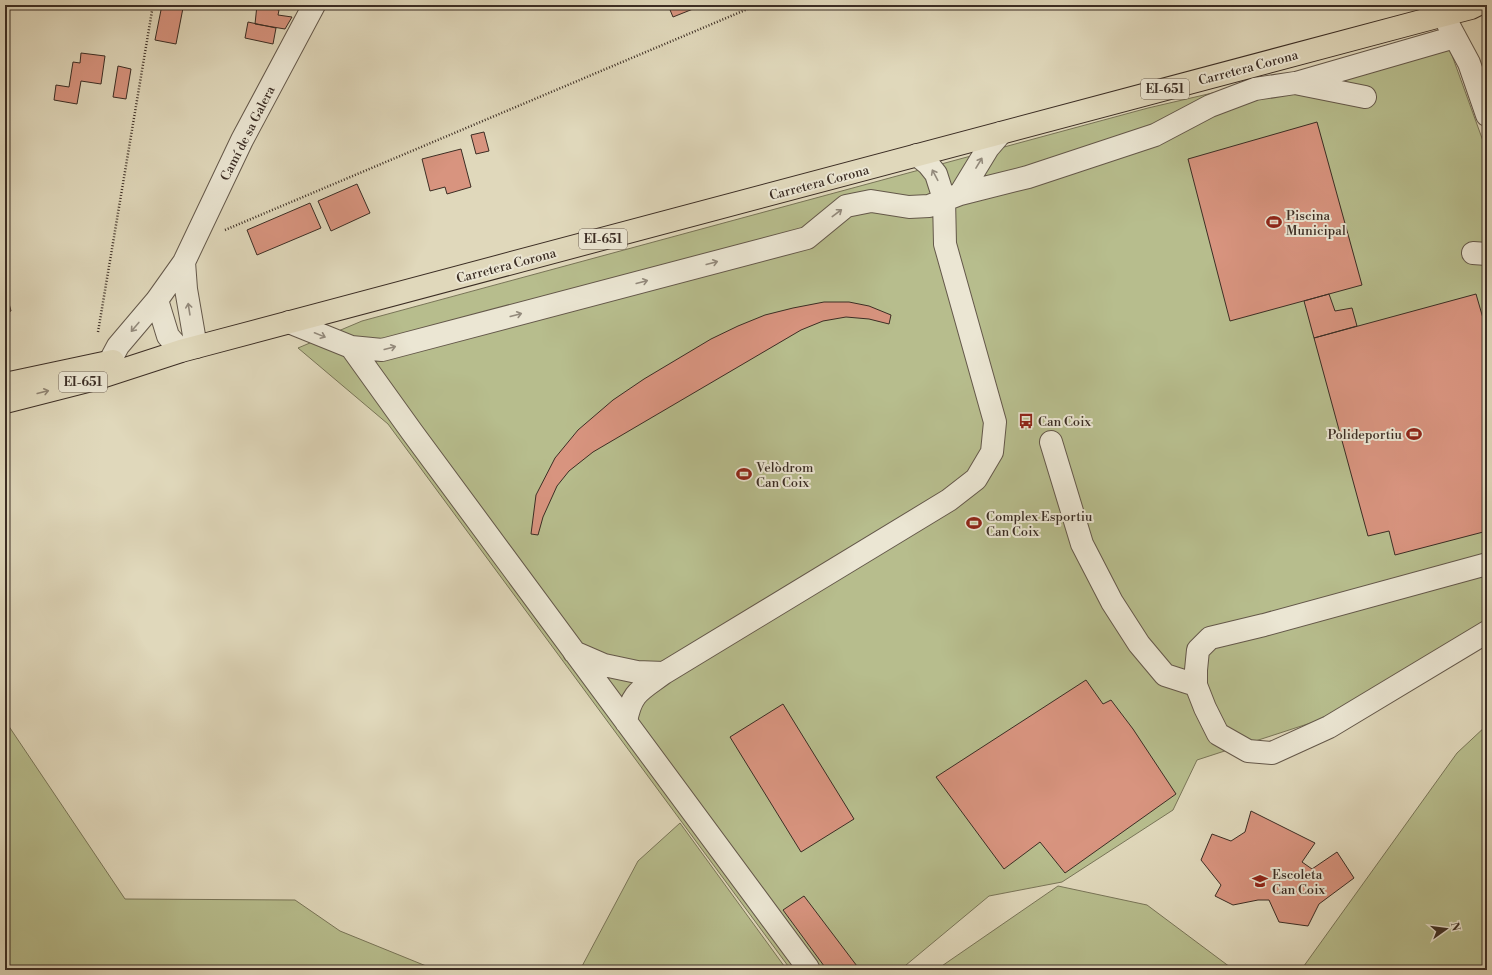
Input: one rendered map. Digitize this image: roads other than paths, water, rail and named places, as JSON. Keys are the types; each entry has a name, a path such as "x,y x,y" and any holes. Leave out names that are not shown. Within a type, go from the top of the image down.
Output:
{"main road":[{"name":"Carretera Corona","path":"5,402 101,378 160,357 188,349 1444,15 1472,6"},
{"name":"Carretera Corona","path":"5,384 101,363 160,357"}],"street":[{"name":"Camí de sa Galera","path":"101,363 118,346 156,300 184,262 242,140 314,5"},
{"path":"1444,15 1469,63 1487,115"},
{"path":"289,322 351,347 382,350 806,238 846,206 871,202 908,207 929,206 952,197 1028,177 1155,134 1210,106 1255,90 1295,83 1455,37"},
{"path":"1295,83 1365,97"},
{"path":"626,722 629,707 633,699 639,692 664,673 949,500 976,479 992,452 995,422 945,244 952,197 988,148 1001,133"},
{"path":"917,155 928,164 952,197"},
{"path":"184,262 188,349"},
{"path":"156,300 168,336 188,349"},
{"path":"351,347 412,432 808,968"},
{"path":"1051,442 1082,544 1112,602 1140,644 1165,675 1196,684"},
{"path":"1487,564 1264,625 1210,638 1198,650 1196,684 1205,708 1218,734 1248,751 1272,753 1329,727 1487,632"},
{"path":"574,652 604,665 637,672 664,673"}],"place":[{"name":"Piscina Municipal","path":"1274,222"},
{"name":"Can Coix","path":"1026,421"},
{"name":"Polideportiu","path":"1414,434"},
{"name":"Velòdrom Can Coix","path":"744,474"},
{"name":"Complex Esportiu Can Coix","path":"974,523"},
{"name":"Escoleta Can Coix","path":"1260,881"}]}
